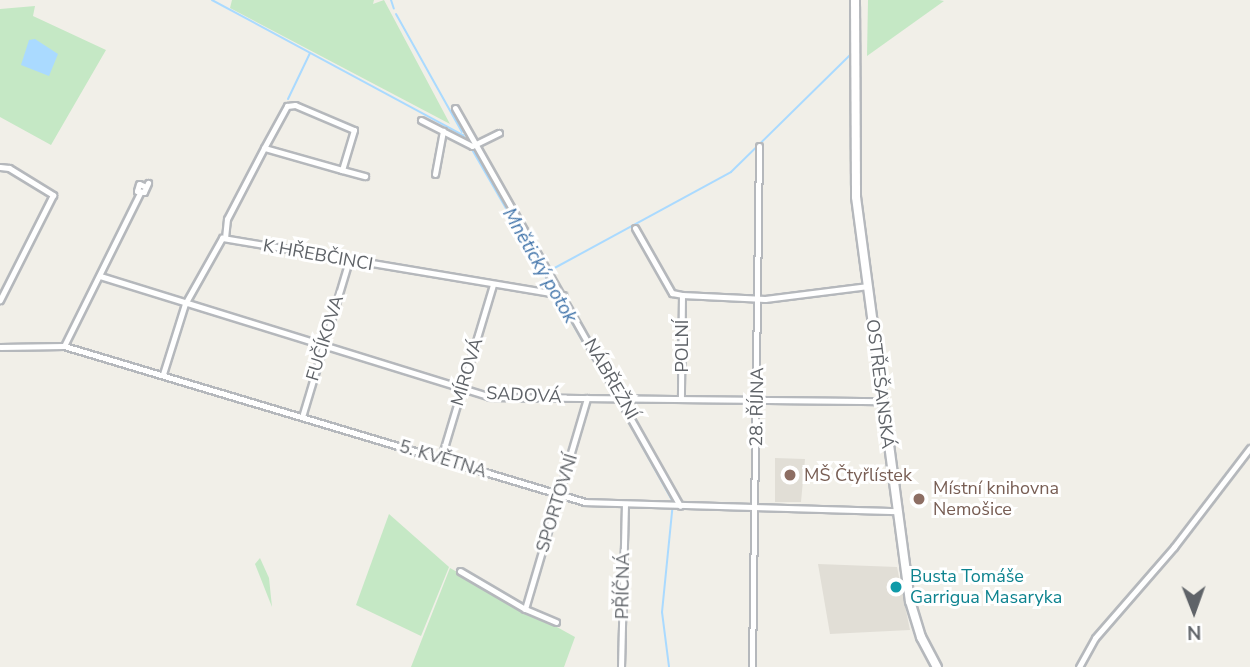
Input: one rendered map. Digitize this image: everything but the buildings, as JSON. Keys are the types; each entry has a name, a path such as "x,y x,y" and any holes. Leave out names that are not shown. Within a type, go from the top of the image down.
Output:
{"street":[{"name":"OSTŘEŠANSKÁ","path":"855,0 855,185 896,511 914,618 937,667"},
{"path":"163,374 185,304 217,241 225,239 227,219 285,108 295,105 353,129 342,170"},
{"name":"NÁBŘEŽNÍ","path":"455,108 679,506"},
{"path":"421,120 476,145 499,133"},
{"path":"435,174 443,131"},
{"name":"28. ŘÍJNA","path":"752,667 759,146"},
{"path":"264,148 365,176"},
{"path":"0,167 49,190 52,198 0,300"},
{"path":"64,346 140,193 136,187 146,185"},
{"name":"POLNÍ","path":"635,228 672,293 682,295 681,399"},
{"name":"K HŘEBČINCI","path":"225,239 559,295"},
{"name":"FUČÍKOVA","path":"302,416 349,260"},
{"name":"SADOVÁ","path":"100,276 490,397 883,401"},
{"name":"MÍROVÁ","path":"441,458 493,285"},
{"path":"682,295 758,298 868,286"},
{"name":"5. KVĚTNA","path":"0,347 64,346 559,494 625,505 896,511"},
{"name":"SPORTOVNÍ","path":"525,609 587,398"},
{"path":"1079,667 1095,638 1174,547 1250,448"},
{"name":"PŘÍČNÁ","path":"621,667 625,505"},
{"path":"460,571 525,609 556,622"}],"shaded area":[{"name":"MŠ Čtyřlístek","path":"775,458 805,459 801,502 775,502"},
{"path":"818,564 897,567 910,630 830,634"}],"green space":[{"path":"232,0 374,0 373,4 384,0 450,124 230,8"},
{"path":"868,0 939,0 944,1 867,56"},
{"path":"35,6 33,16 106,50 51,145 0,117 0,9"},
{"path":"389,514 449,567 421,636 356,605"},
{"path":"260,558 269,578 272,607 255,564"},
{"path":"450,568 575,637 564,667 411,667"}],"water":[{"path":"35,39 58,54 49,76 21,65 29,40"}],"waterway":[{"name":"Mnětický potok","path":"212,0 463,135 467,142"},
{"path":"391,0 394,9"},
{"path":"396,14 462,132"},
{"path":"288,99 310,53"},
{"path":"549,271 731,172 851,54"},
{"name":"Mnětický potok","path":"470,146 553,290"},
{"name":"Mnětický potok","path":"556,295 614,396"},
{"name":"Mnětický potok","path":"617,401 673,502 662,612 669,667"}],"place":[{"name":"MŠ Čtyřlístek","path":"790,475"},
{"name":"Místní knihovna Nemošice","path":"919,499"},
{"name":"Busta Tomáše Garrigua Masaryka","path":"896,587"}]}
